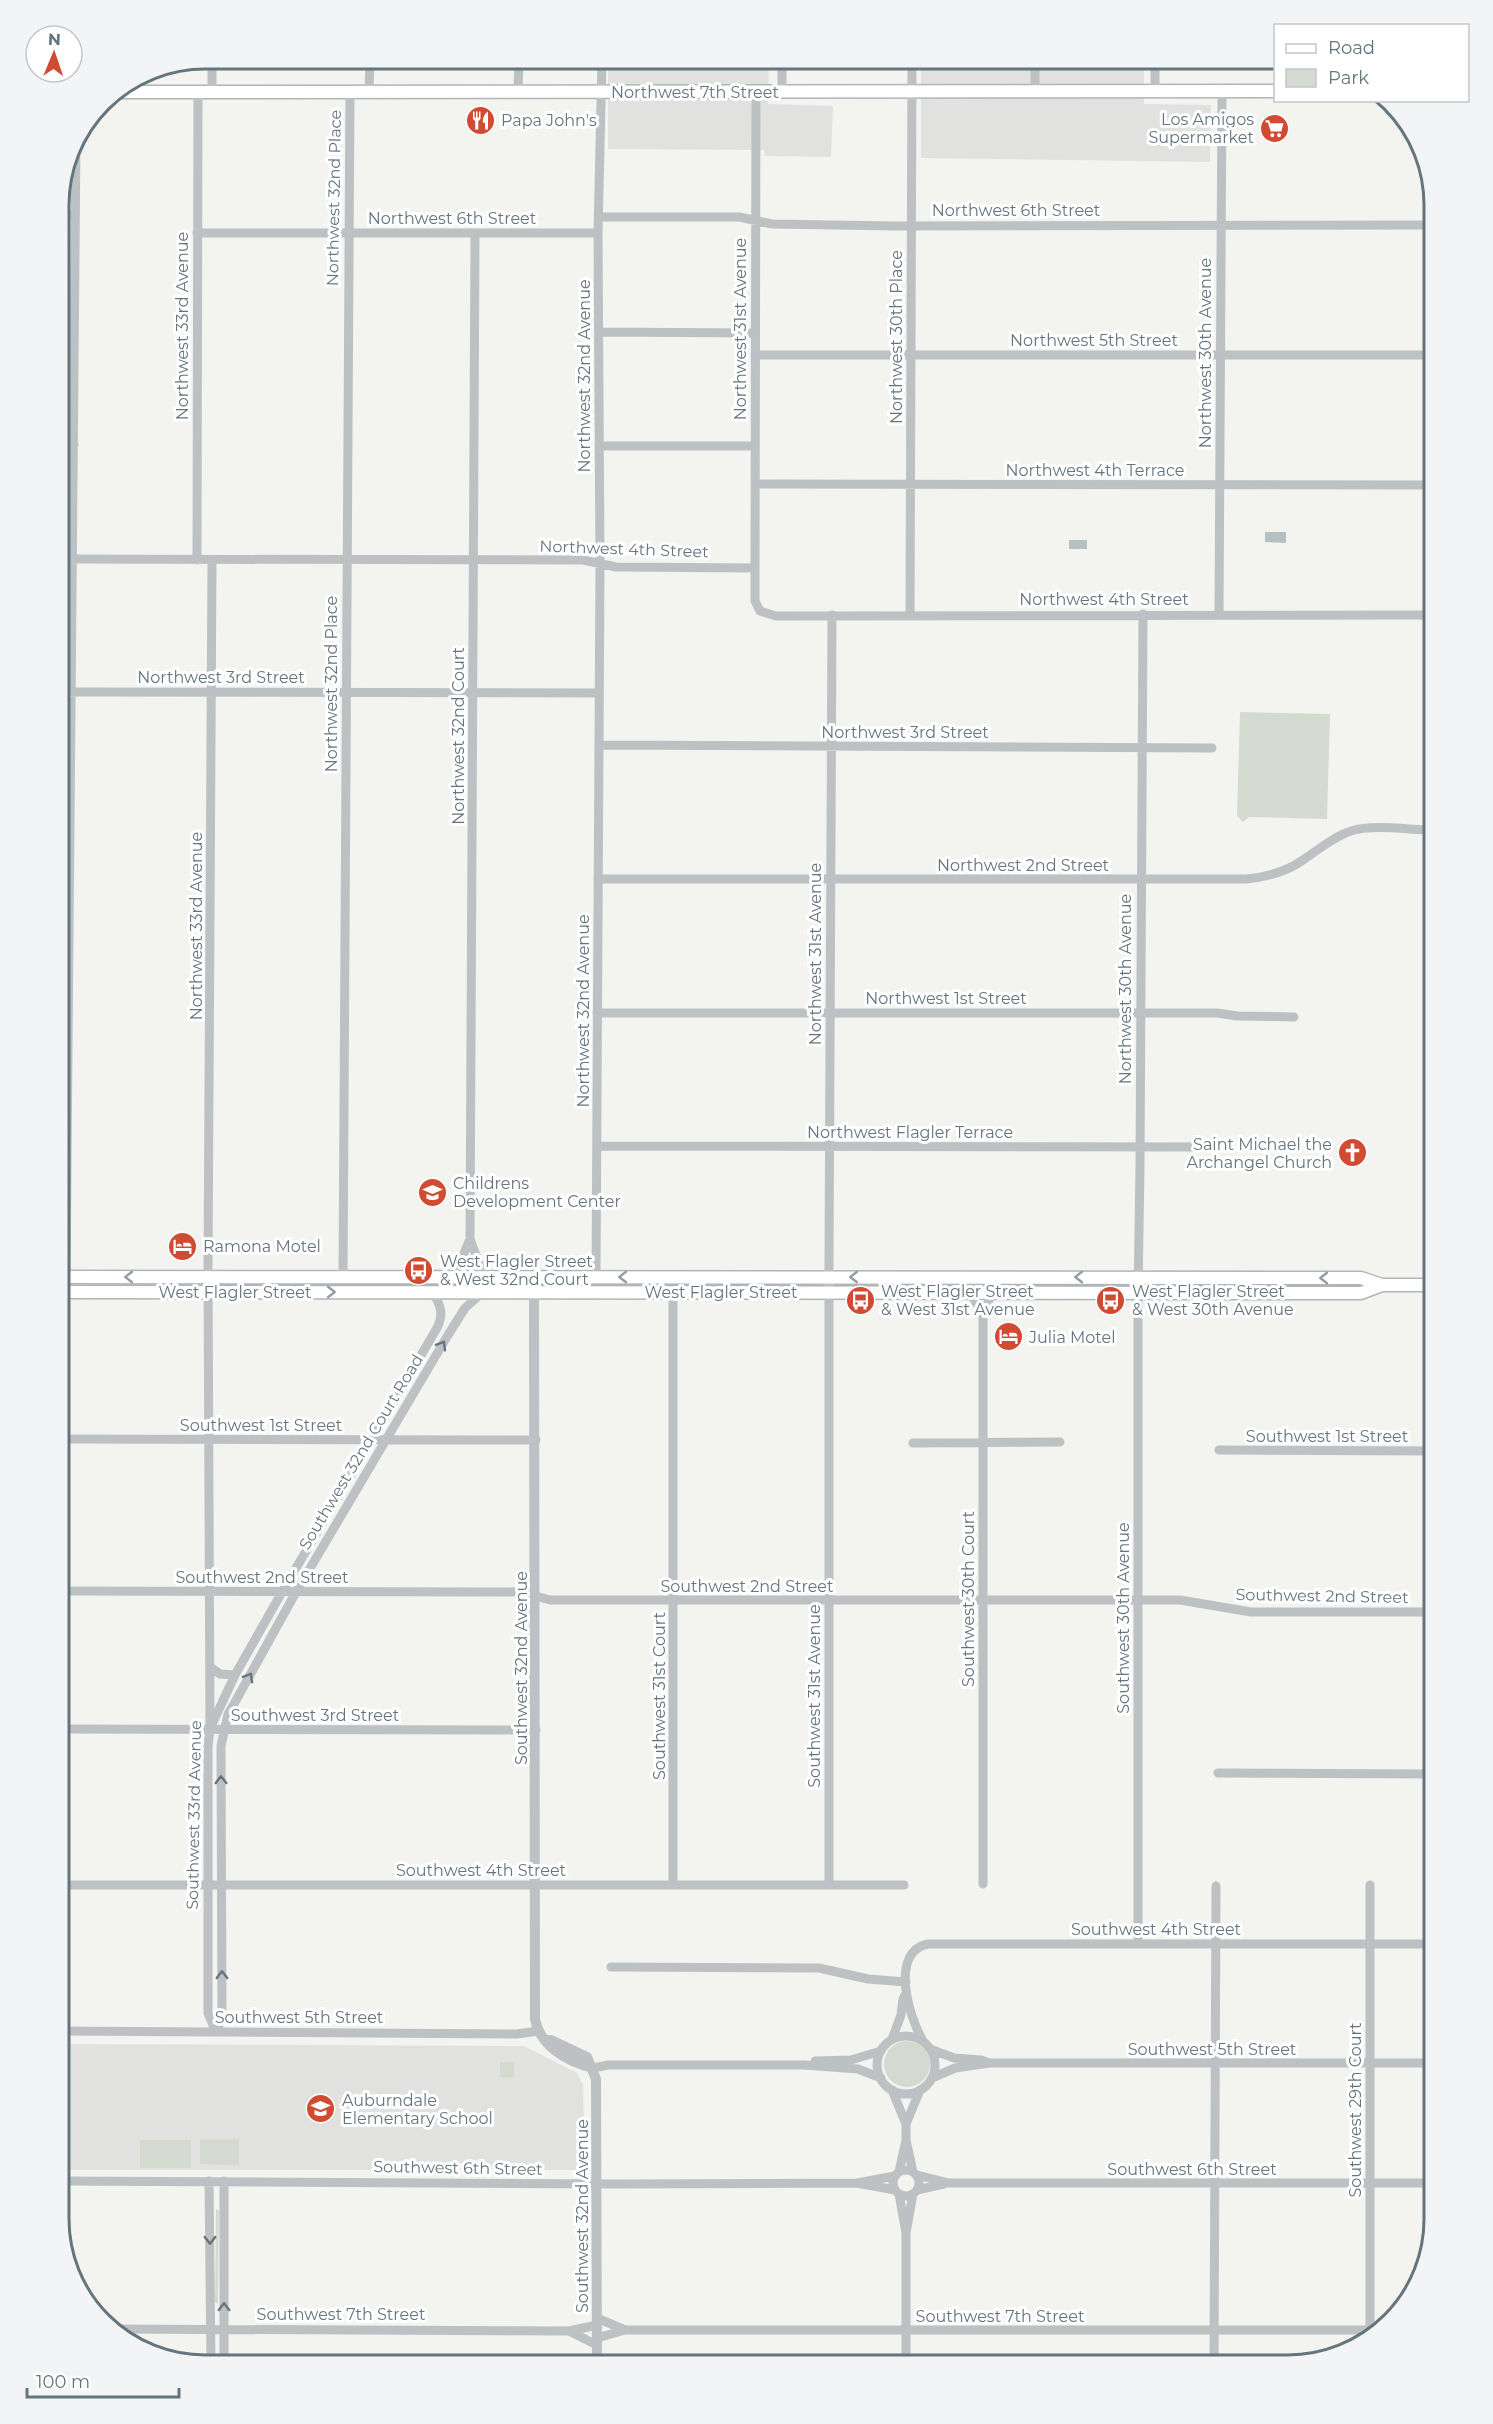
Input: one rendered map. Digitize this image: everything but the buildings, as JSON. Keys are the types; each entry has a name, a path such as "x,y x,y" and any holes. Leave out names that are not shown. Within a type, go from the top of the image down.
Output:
{"main road":[{"name":"Northwest 7th Street","path":"130,92 1274,91"},
{"name":"West Flagler Street","path":"69,1277 1361,1278 1382,1285 1424,1285"},
{"path":"517,1277 534,1292"},
{"path":"596,1277 608,1292"},
{"path":"1263,1292 1278,1287 1289,1278"},
{"name":"West Flagler Street","path":"69,1292 1361,1293 1382,1285"}],"street":[{"path":"212,69 212,91"},
{"path":"369,92 370,69"},
{"path":"518,93 519,69"},
{"name":"Northwest 32nd Avenue","path":"596,1277 600,564 598,233 602,69"},
{"path":"782,69 782,91"},
{"name":"Northwest 30th Place","path":"910,615 912,69"},
{"path":"1035,69 1035,92"},
{"path":"1155,69 1155,92"},
{"name":"Northwest 33rd Avenue","path":"197,560 198,91"},
{"name":"Northwest 31st Avenue","path":"755,568 756,91"},
{"name":"Northwest 32nd Place","path":"343,1277 350,92"},
{"name":"Northwest 30th Avenue","path":"1219,614 1222,92"},
{"path":"69,730 73,560 76,164"},
{"path":"69,215 75,215"},
{"name":"Northwest 6th Street","path":"599,217 739,217 772,224 1424,225"},
{"name":"Northwest 6th Street","path":"197,233 598,233"},
{"name":"Northwest 32nd Court","path":"475,234 470,1239 484,1277"},
{"path":"69,330 74,330"},
{"path":"599,333 755,333"},
{"name":"Northwest 5th Street","path":"754,355 1424,355"},
{"path":"69,445 74,445"},
{"path":"600,446 755,446"},
{"name":"Northwest 4th Terrace","path":"755,484 1424,485"},
{"name":"Northwest 4th Street","path":"69,560 583,560 616,567 755,568 757,606 764,614 776,616 1424,615"},
{"name":"Northwest 33rd Avenue","path":"209,1292 212,560"},
{"name":"Northwest 30th Avenue","path":"1138,1293 1143,614"},
{"name":"Northwest 31st Avenue","path":"829,1292 832,615"},
{"name":"Northwest 3rd Street","path":"71,692 599,693"},
{"name":"Northwest 3rd Street","path":"598,745 1212,748"},
{"name":"Northwest 2nd Street","path":"598,879 1140,880 1259,878 1293,867 1349,831 1424,830"},
{"name":"Northwest 1st Street","path":"597,1013 1217,1013 1238,1016 1294,1017"},
{"name":"Northwest Flagler Terrace","path":"597,1146 1223,1147"},
{"name":"Northwest 32nd Court","path":"454,1277 470,1239"},
{"name":"Southwest 33rd Avenue","path":"209,1292 208,2013 216,2032"},
{"name":"Southwest 32nd Court Road","path":"210,1730 218,1709 282,1592 440,1321 441,1310 432,1292"},
{"name":"Southwest 32nd Avenue","path":"534,1292 535,2016 538,2031"},
{"name":"Southwest 31st Court","path":"673,1292 673,1884"},
{"name":"Southwest 31st Avenue","path":"829,1292 829,1884"},
{"name":"Southwest 32nd Court Road","path":"224,1730 234,1704 296,1592 386,1440 463,1312 483,1293"},
{"path":"970,1293 983,1314"},
{"name":"Southwest 30th Court","path":"983,1884 983,1314 992,1293"},
{"name":"Southwest 30th Avenue","path":"1138,1293 1138,1944"},
{"name":"Southwest 1st Street","path":"69,1439 536,1440"},
{"path":"913,1443 1060,1442"},
{"name":"Southwest 1st Street","path":"1219,1450 1424,1451"},
{"name":"Southwest 2nd Street","path":"69,1592 521,1592 550,1600 674,1601 1192,1600 1251,1612 1424,1612"},
{"path":"210,1667 220,1674 236,1675"},
{"name":"Southwest 3rd Street","path":"69,1729 536,1730"},
{"name":"Southwest 33rd Avenue","path":"216,2032 222,2018 221,1746 224,1730"},
{"path":"1218,1773 1424,1774"},
{"name":"Southwest 4th Street","path":"69,1885 904,1885"},
{"name":"Southwest 29th Court","path":"1370,1885 1372,2326"},
{"path":"1214,2355 1216,1887"},
{"name":"Southwest 4th Street","path":"906,1982 906,1965 910,1953 921,1945 928,1944 1424,1944"},
{"path":"611,1967 819,1968 868,1979 906,1982 906,1993 914,2025 930,2049 935,2062 932,2079 920,2090 906,2124"},
{"path":"880,2078 877,2064 881,2051 892,2039 906,1993"},
{"name":"Southwest 5th Street","path":"69,2031 517,2034 538,2031"},
{"path":"538,2031 548,2047 593,2067 804,2065 858,2069 880,2078 892,2090 906,2124 906,2140 893,2183 906,2233"},
{"path":"892,2039 906,2036 923,2041"},
{"name":"Southwest 5th Street","path":"930,2049 954,2058 990,2063"},
{"path":"804,2065 816,2061 851,2060 881,2051"},
{"name":"Southwest 5th Street","path":"932,2079 955,2068 990,2063 1424,2063"},
{"name":"Southwest 32nd Avenue","path":"593,2067 597,2084 597,2355"},
{"path":"892,2090 904,2094 920,2090"},
{"path":"906,2140 919,2182 906,2233 906,2355"},
{"path":"897,2174 906,2169 915,2173"},
{"name":"Southwest 6th Street","path":"915,2173 949,2182 1424,2183"},
{"name":"Southwest 6th Street","path":"69,2181 857,2183 897,2174"},
{"path":"209,2181 211,2355"},
{"path":"224,2181 224,2355"},
{"name":"Southwest 6th Street","path":"915,2192 949,2182"},
{"name":"Southwest 6th Street","path":"857,2183 897,2192"},
{"path":"897,2192 906,2196 915,2192"},
{"name":"Southwest 7th Street","path":"568,2331 597,2321 625,2330 1364,2332"},
{"name":"Southwest 7th Street","path":"125,2329 568,2331 597,2341 625,2330"}],"shaded area":[{"path":"608,69 769,69 768,104 833,106 831,157 765,156 764,150 608,149"},
{"path":"921,69 1144,69 1144,104 1211,105 1210,162 921,158"},
{"path":"1265,532 1286,532 1286,543 1265,542"},
{"path":"1069,540 1087,540 1087,549 1069,549"},
{"name":"Auburndale Elementary School","path":"69,2044 524,2046 577,2073 583,2085 585,2170 69,2170"}],"green space":[{"path":"1240,712 1330,714 1327,819 1249,817 1243,822 1237,816"},
{"path":"912,2041 924,2047 929,2055 929,2073 924,2081 916,2086 902,2087 894,2084 887,2077 884,2059 887,2051 894,2044"},
{"path":"500,2062 514,2062 514,2078 500,2077"},
{"path":"200,2139 239,2139 239,2165 200,2164"},
{"path":"140,2140 191,2140 191,2168 140,2168"},
{"path":"216,2209 219,2211 218,2304 215,2302"}],"place":[{"name":"Papa John's","path":"480,120"},
{"name":"Los Amigos Supermarket","path":"1275,128"},
{"name":"Saint Michael the Archangel Church","path":"1353,1153"},
{"name":"Childrens Development Center","path":"432,1192"},
{"name":"Ramona Motel","path":"182,1246"},
{"name":"West Flagler Street & West 32nd Court","path":"419,1270"},
{"name":"West Flagler Street & West 31st Avenue","path":"860,1300"},
{"name":"West Flagler Street & West 30th Avenue","path":"1111,1300"},
{"name":"Julia Motel","path":"1008,1337"},
{"name":"Auburndale Elementary School","path":"321,2109"}]}
